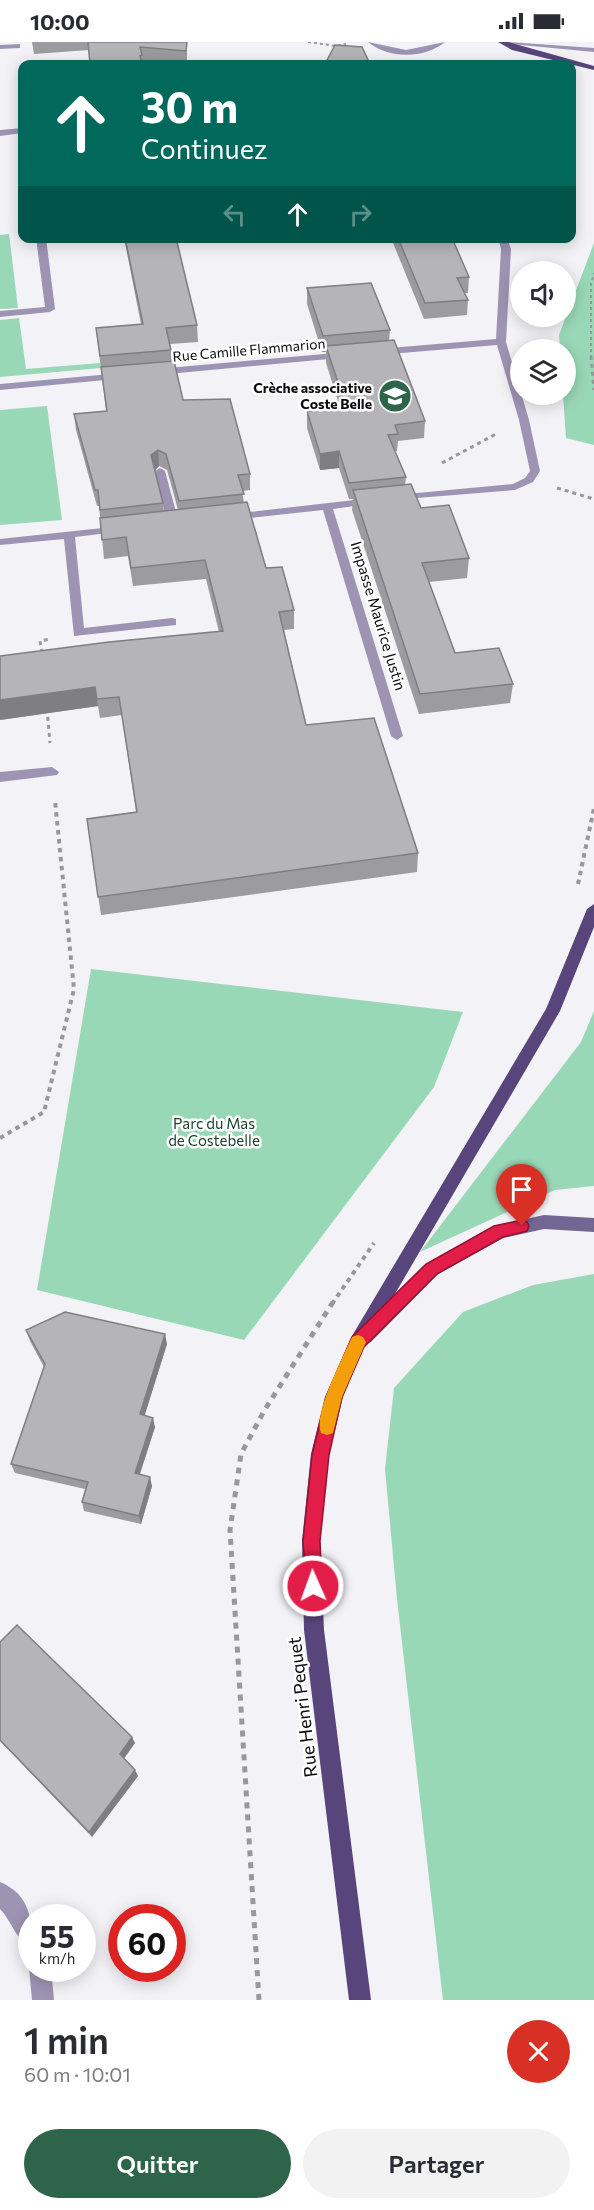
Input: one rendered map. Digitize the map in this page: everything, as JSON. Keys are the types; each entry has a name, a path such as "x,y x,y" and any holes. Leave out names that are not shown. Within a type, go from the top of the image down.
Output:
{"main road":[{"path":"502,42 515,48 562,60"},
{"path":"576,63 594,68"},
{"name":"Rue Henri Pequet","path":"360,2000 314,1630 312,1541 320,1455 334,1397 358,1342 553,1011 594,909"},
{"path":"358,1342 432,1269 500,1231 544,1222 594,1225"}],"street":[{"path":"389,50 421,50 449,42"},
{"path":"511,42 594,50"},
{"path":"370,43 410,60"},
{"path":"0,47 17,46"},
{"path":"416,60 421,50"},
{"path":"0,133 18,131"},
{"path":"0,314 50,309 42,243"},
{"path":"216,519 515,487 529,480 535,471 524,420 501,342 506,249 504,243"},
{"path":"366,353 501,342"},
{"name":"Rue Camille Flammarion","path":"142,374 354,354"},
{"path":"0,387 130,375"},
{"path":"160,471 172,523"},
{"name":"Impasse Maurice Justin","path":"327,506 397,736"},
{"path":"0,542 138,527"},
{"path":"69,535 78,633 172,622"},
{"path":"0,777 52,772"},
{"path":"0,1893 18,1913"},
{"path":"41,1982 43,2000"}],"path":[{"path":"594,273 591,284 591,371 594,390"},
{"path":"442,463 524,420"},
{"path":"43,665 40,641 78,633"},
{"path":"0,1138 44,1112 74,989 46,700"}],"green space":[{"path":"9,234 18,308 0,309 0,235"},
{"path":"594,243 594,445 566,438 564,405 576,405 576,339 559,339 559,335 562,327 576,327 576,290"},
{"path":"19,318 26,369 100,363 101,368 0,377 0,320"},
{"path":"47,406 62,520 0,525 0,410"},
{"name":"Parc du Mas de Costebelle","path":"91,969 463,1012 434,1087 244,1340 37,1290"},
{"path":"594,1011 594,1186 555,1190 420,1252 581,1042"},
{"path":"594,1274 594,2000 443,2000 397,1599 385,1469 394,1388 463,1312 533,1285"}],"building":[{"path":"88,42 187,42 186,51 140,47 141,60 90,60"},
{"path":"335,45 362,47 368,60 327,60"},
{"path":"126,243 177,243 197,325 166,328 171,350 100,356 96,328 143,324"},
{"path":"400,243 454,243 469,277 457,278 468,300 425,303"},
{"path":"371,283 390,330 323,336 307,288"},
{"path":"394,340 425,421 395,425 398,434 388,435 406,477 349,483 339,451 320,454 307,411 337,409 334,402 344,401 326,346"},
{"path":"174,361 183,400 230,399 250,474 238,475 244,494 179,501 166,454 158,450 151,455 163,503 100,510 98,490 95,490 74,414 107,411 101,367"},
{"path":"411,484 421,508 449,505 469,558 422,563 455,653 499,648 513,684 420,694 353,490"},
{"path":"247,502 266,568 282,567 294,610 279,612 306,725 374,718 418,853 98,897 87,819 137,812 119,697 97,699 95,687 0,700 0,656 223,631 205,560 131,568 126,537 102,540 100,518"},
{"path":"65,1312 165,1334 140,1414 153,1418 135,1473 150,1477 139,1516 82,1502 88,1482 11,1464 45,1364 26,1330"},
{"path":"17,1625 132,1737 120,1754 135,1770 89,1832 0,1740 0,1642"}],"slow traffic":[{"path":"327,1428 334,1397 358,1342"}],"place":[{"name":"Crèche associative Coste Belle","path":"395,396"}],"route":[{"path":"313,1586 312,1541 320,1455 334,1397 358,1342 432,1269 500,1231 522,1226"}]}
